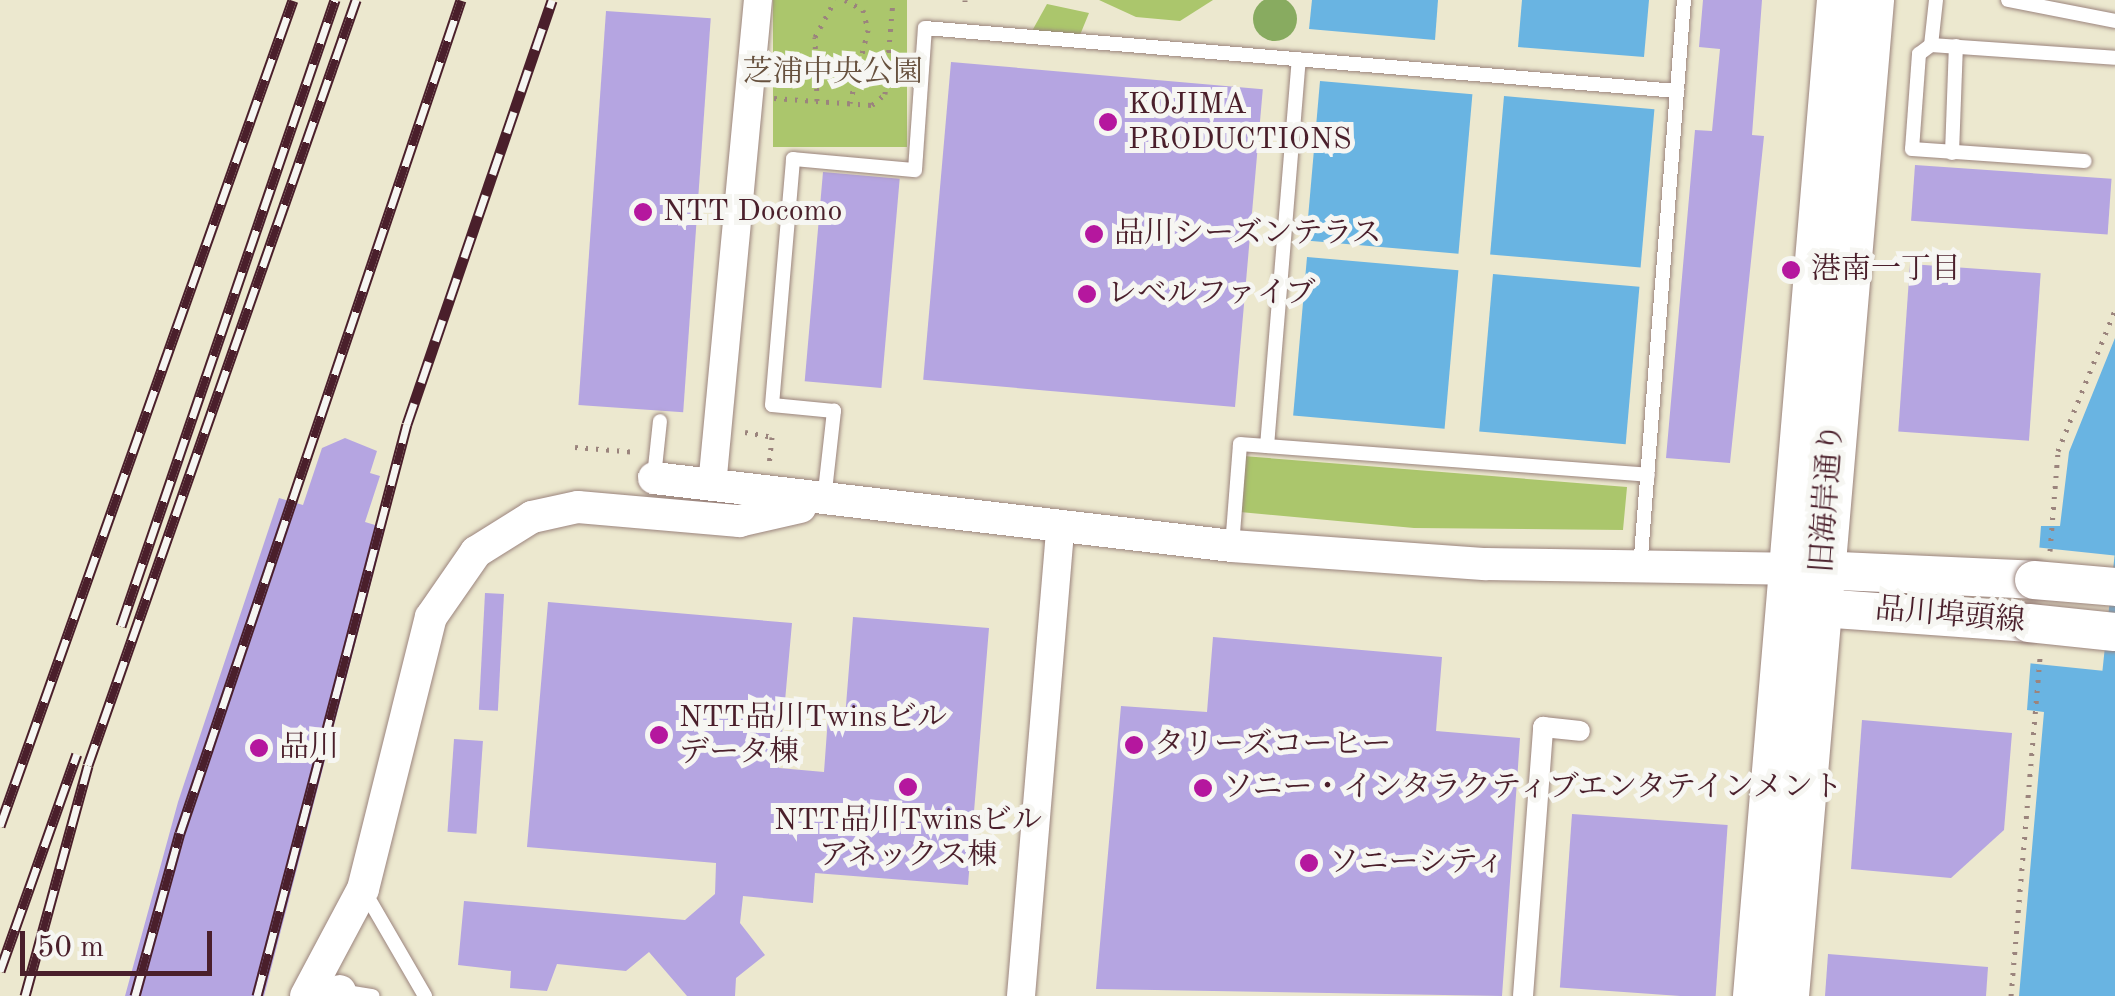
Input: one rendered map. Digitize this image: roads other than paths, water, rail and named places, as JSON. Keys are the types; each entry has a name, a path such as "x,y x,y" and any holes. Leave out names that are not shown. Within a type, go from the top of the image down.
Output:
{"main road":[{"name":"旧海岸通り","path":"1788,996 1804,587 1838,0"},
{"name":"旧海岸通り","path":"1754,996 1874,0"},
{"name":"品川埠頭線","path":"1804,587 2034,580 2115,588"},
{"name":"品川埠頭線","path":"1804,587 2029,623 2115,632"}],"street":[{"path":"712,486 758,0"},
{"path":"654,478 1060,532 1640,570 1804,587"},
{"path":"306,996 363,888 431,616 476,552 532,517 578,506 739,521 824,502"},
{"path":"1021,996 1060,532"},
{"path":"1523,996 1543,727 1580,731"}],"lane":[{"path":"1640,570 1684,0"},
{"path":"1931,45 1936,0"},
{"path":"2008,0 2115,21"},
{"path":"824,502 834,411 772,405 793,158 916,170 925,28 1677,90"},
{"path":"2084,161 1912,149 1919,54 1931,45 2115,58"},
{"path":"1952,152 1956,46"},
{"path":"1268,446 1299,59"},
{"path":"654,478 660,421"},
{"path":"1232,546 1235,449 1268,446 1648,475"},
{"path":"363,888 425,996"},
{"path":"339,994 373,996"}],"water":[{"path":"1312,0 1438,0 1435,40 1309,29"},
{"path":"1522,0 1649,0 1644,57 1518,47"},
{"path":"1320,81 1472,94 1458,254 1306,240"},
{"path":"1504,96 1654,109 1641,268 1490,254"},
{"path":"1307,257 1458,270 1445,429 1293,415"},
{"path":"1493,274 1639,287 1626,444 1479,431"},
{"path":"2115,338 2115,996 2019,996 2044,712 2027,710 2041,526 2060,526 2069,452"}],"railway":[{"path":"0,826 293,0"},
{"path":"121,626 335,0"},
{"path":"25,996 88,765 356,0"},
{"path":"135,996 180,833 461,0"},
{"path":"257,996 407,424 552,0"},
{"path":"0,971 77,754"}],"place":[{"name":"KOJIMA PRODUCTIONS","path":"1108,122"},
{"name":"NTT Docomo","path":"643,212"},
{"name":"品川シーズンテラス","path":"1094,234"},
{"name":"港南一丁目","path":"1791,270"},
{"name":"レベルファイブ","path":"1087,294"},
{"name":"NTT品川Twinsビル データ棟","path":"659,735"},
{"name":"タリーズコーヒー","path":"1134,745"},
{"name":"品川","path":"259,748"},
{"name":"NTT品川Twinsビル アネックス棟","path":"908,787"},
{"name":"ソニー・インタラクティブエンタテインメント","path":"1203,788"},
{"name":"ソニーシティ","path":"1309,863"}],"park label":[{"name":"芝浦中央公園","path":"833,73"}]}
